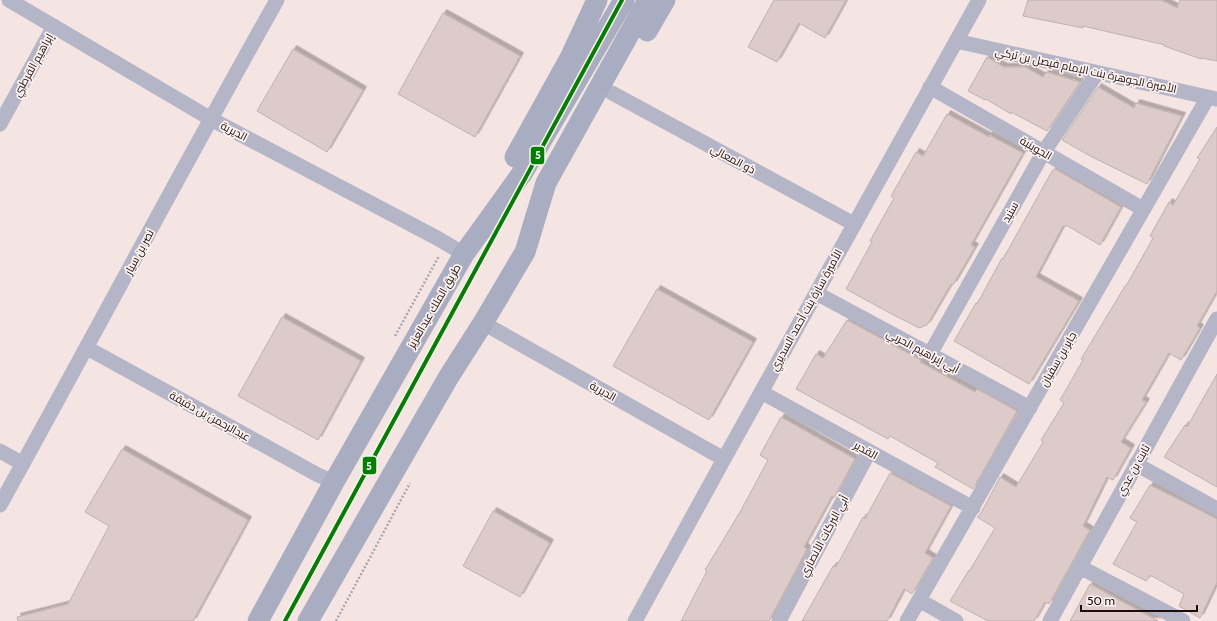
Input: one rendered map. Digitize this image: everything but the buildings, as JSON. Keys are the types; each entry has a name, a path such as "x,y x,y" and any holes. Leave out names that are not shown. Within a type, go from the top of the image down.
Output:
{"main road":[{"path":"480,231 502,182 571,56 597,0"},
{"name":"طريق الملك عبدالعزيز","path":"258,621 334,482 464,254 523,172 624,0"},
{"path":"525,252 546,183 648,0"},
{"path":"308,621 448,378 525,252 665,0"}],"street":[{"name":"الديرية","path":"9,0 211,118 437,238 464,254"},
{"name":"الأميرة سارة بنت أحمد السديري","path":"635,621 979,0"},
{"name":"نصر بن سيار","path":"0,505 87,348 272,2"},
{"name":"إبراهيم القرطبي","path":"0,124 54,26"},
{"name":"الأميرة الجوهرة بنت الإمام فيصل بن تركي","path":"956,42 1212,98"},
{"name":"سنيد","path":"930,354 1044,153 1097,73"},
{"name":"الجوينبة","path":"930,86 1143,209"},
{"name":"ذو المعالي","path":"612,93 854,224"},
{"name":"جابر بن سفيان","path":"907,621 1143,209 1212,98"},
{"name":"أبي إبراهيم الحربي","path":"816,293 1030,408"},
{"name":"ثابت بن عدي","path":"1050,621 1217,319"},
{"name":"الديرية","path":"483,323 724,459"},
{"name":"عبدالرحمن بن دقيقة","path":"87,348 318,475 334,482"},
{"name":"القدير","path":"761,392 972,508"},
{"path":"0,451 23,464"},
{"name":"أبي البركات الأنصاري","path":"780,621 869,452"},
{"path":"1136,464 1217,509"},
{"path":"1080,567 1183,621"},
{"path":"920,600 956,621"}],"path":[{"path":"336,621 411,482"}],"transit line":[{"name":"5","path":"285,621 622,0"}]}
